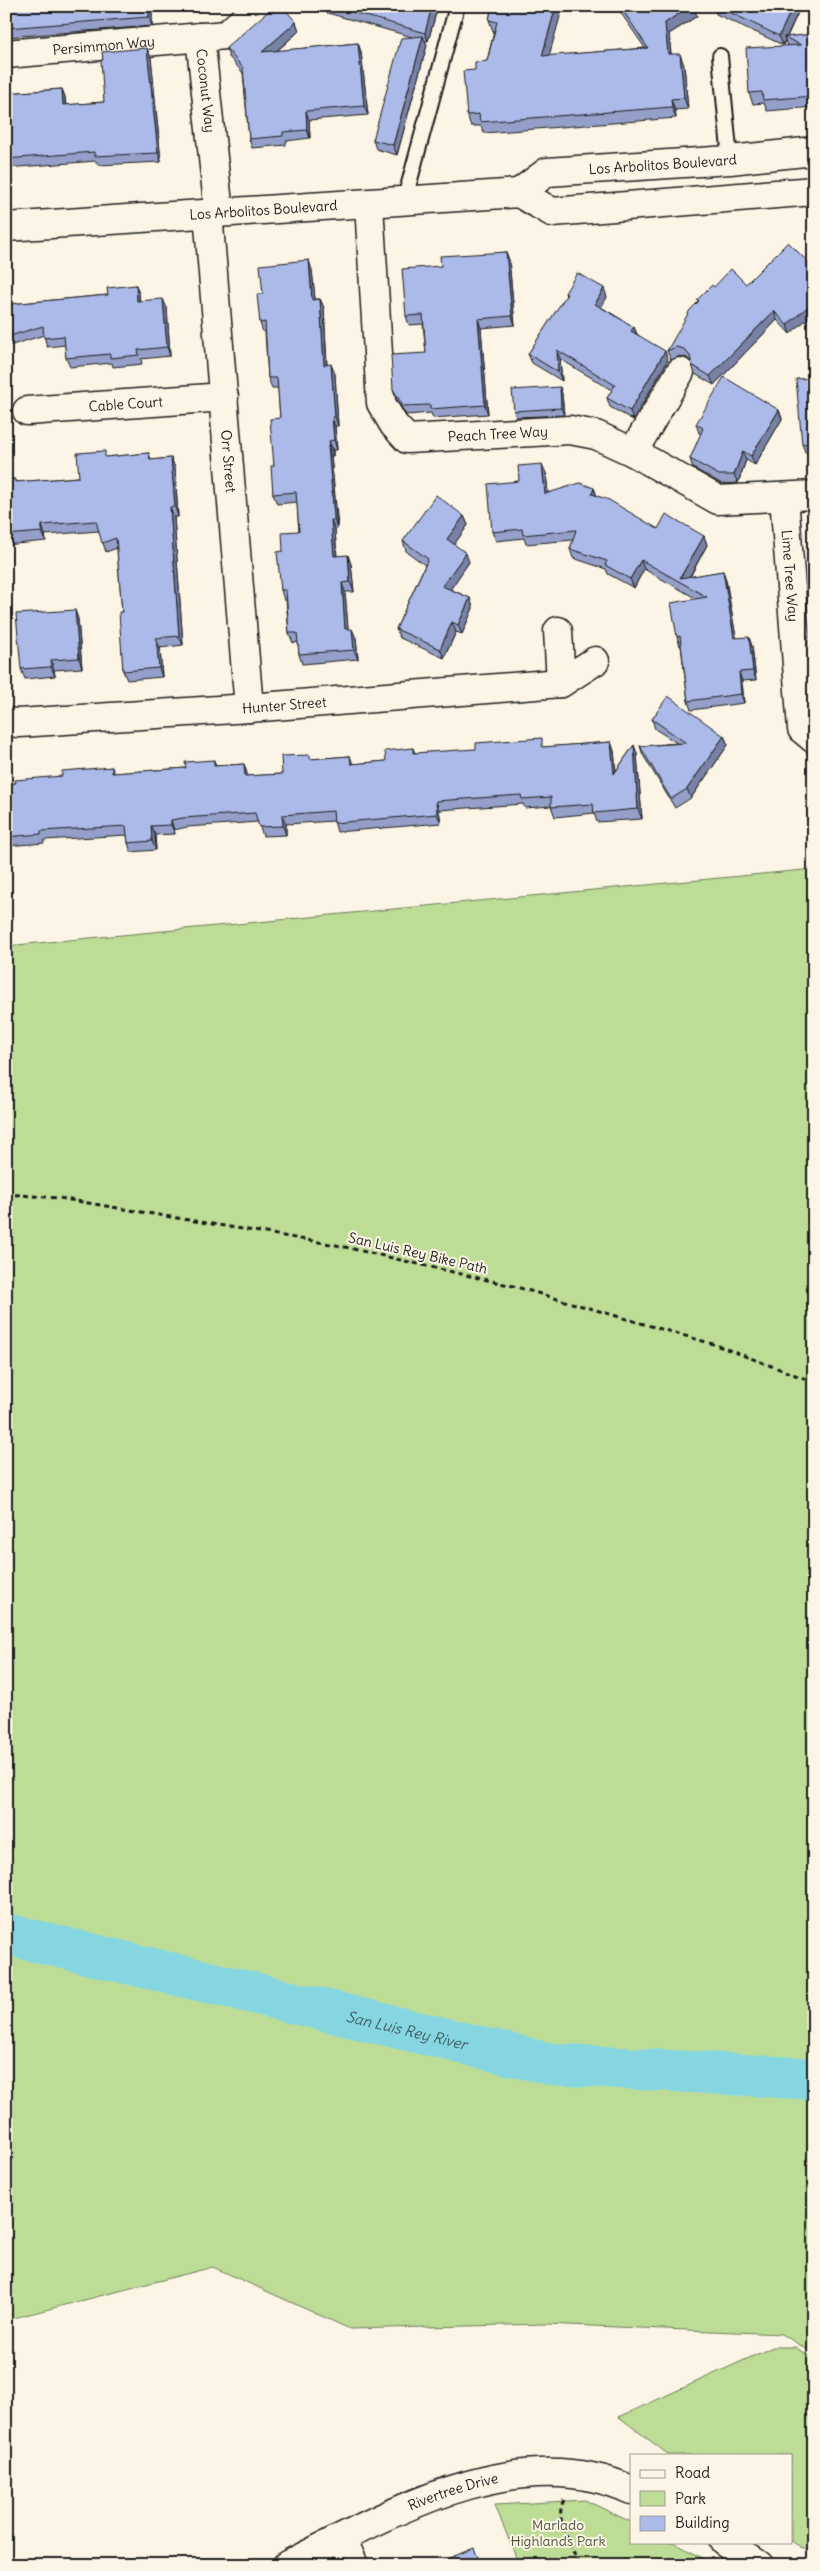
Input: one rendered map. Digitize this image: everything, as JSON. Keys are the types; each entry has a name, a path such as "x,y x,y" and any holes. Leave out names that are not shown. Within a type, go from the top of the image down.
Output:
{"street":[{"name":"Coconut Way","path":"214,213 200,37 226,35 260,6"},
{"name":"Persimmon Way","path":"6,54 200,37"},
{"name":"Los Arbolitos Boulevard","path":"6,228 519,193 546,172 730,160 814,151"},
{"path":"519,193 552,212 814,191"},
{"name":"Peach Tree Way","path":"369,204 381,403 394,425 407,439 570,430 596,435 633,452 718,500 814,495"},
{"name":"Orr Street","path":"214,213 224,397 248,708"},
{"path":"633,452 680,372"},
{"name":"Cable Court","path":"27,411 224,397"},
{"name":"Lime Tree Way","path":"784,497 802,729 814,739"},
{"path":"558,631 561,683"},
{"name":"Hunter Street","path":"6,722 19,723 248,708 561,683 595,661"},
{"name":"Rivertree Drive","path":"287,2565 440,2494 481,2481 539,2473 578,2476 630,2490"},
{"path":"342,2538 354,2565"},
{"path":"727,2544 759,2565"}],"lane":[{"path":"404,202 457,6"},
{"path":"720,56 730,160"}],"path":[{"name":"San Luis Rey Bike Path","path":"6,1194 59,1198 336,1245 513,1286 713,1344 814,1382"},
{"path":"578,2476 562,2504 563,2528 579,2565"}],"green space":[{"path":"814,869 814,2354 782,2334 545,2324 350,2329 213,2267 6,2320 6,946"},
{"path":"773,2347 795,2347 814,2359 814,2555 792,2542 792,2454 668,2454 619,2417"},
{"name":"Marlado Highlands Park","path":"585,2500 630,2522 630,2544 677,2544 714,2565 519,2565 495,2505"}],"building":[{"path":"6,6 149,6 149,17 6,28"},
{"path":"274,6 282,6 296,22 262,52 358,43 364,106 306,111 307,130 283,132 283,136 249,139 243,68 226,48"},
{"path":"332,6 432,6 425,33"},
{"path":"492,6 556,6 542,56 648,48 620,6 690,6 665,23 668,54 680,54 684,98 671,99 672,107 480,122 479,114 467,115 463,71 475,70 475,62 487,61 497,22 489,20"},
{"path":"717,6 793,6 779,36"},
{"path":"814,34 814,96 763,100 762,92 749,93 746,48 801,45 784,37"},
{"path":"423,36 393,145 373,140 401,38"},
{"path":"147,48 158,153 94,156 94,152 6,159 6,93 62,89 63,105 104,102 102,52"},
{"path":"788,242 814,268 814,301 787,325 774,311 710,376 692,365 690,356 684,349 676,347 667,351 690,310 712,285 714,287 731,269 746,284"},
{"path":"506,252 512,316 478,319 485,405 430,409 430,405 403,406 393,389 391,355 426,353 423,315 406,316 402,269 441,266 440,256"},
{"path":"309,260 312,300 320,299 324,365 331,364 335,417 332,417 334,440 329,441 330,446 328,446 334,517 334,520 331,520 334,556 348,555 350,582 342,583 345,629 352,629 354,650 299,654 297,633 289,633 286,590 281,590 277,552 283,551 282,532 299,531 296,492 273,494 271,466 274,466 270,419 280,418 277,378 268,378 265,322 260,323 257,294 263,294 260,265"},
{"path":"577,273 604,288 595,304 634,327 631,331 665,351 630,411 607,398 615,385 557,350 558,372 528,354 567,294 565,293"},
{"path":"136,285 137,301 163,299 167,347 138,350 139,355 110,358 110,354 66,358 64,336 44,338 43,326 6,337 6,293 10,304 108,295 107,288"},
{"path":"724,377 779,410 751,456 743,451 734,475 719,475 690,459 703,428 696,424"},
{"path":"814,378 814,472 812,471 810,443 802,444 796,379"},
{"path":"560,387 561,408 514,411 512,390"},
{"path":"105,451 105,457 149,453 150,460 171,458 175,507 170,507 179,636 156,638 159,668 123,671 119,612 122,612 116,538 102,543 96,521 42,525 42,532 6,535 6,480 15,479 15,482 79,477 77,453"},
{"path":"542,464 545,494 580,483 594,488 592,494 609,500 658,529 666,514 704,536 680,578 723,571 734,638 749,637 753,671 739,672 741,694 688,701 680,636 677,637 671,603 707,597 641,560 630,579 605,565 607,561 570,549 576,530 523,535 522,529 492,532 488,484 519,481 518,466"},
{"path":"436,495 464,516 447,539 466,553 442,586 470,598 458,625 452,622 440,649 396,629 428,559 403,541"},
{"path":"811,546 814,546 814,579"},
{"path":"75,610 79,658 51,660 51,667 21,669 16,614"},
{"path":"808,637 814,637 814,684 812,685"},
{"path":"668,696 724,736 687,789 671,799 640,746 686,743 652,719"},
{"path":"542,738 542,747 611,742 614,774 634,745 638,809 594,813 593,804 551,807 551,797 522,799 521,795 436,801 437,814 334,823 333,811 282,815 283,826 259,827 255,813 183,818 171,820 171,825 151,826 152,841 128,843 126,826 41,831 41,834 6,837 6,784 16,783 15,780 62,776 62,771 112,767 112,773 186,768 185,762 214,760 214,766 244,764 245,776 282,774 281,756 310,755 310,759 350,756 351,764 386,761 385,751 413,748 413,753 476,749 476,743"},
{"path":"474,2548 481,2565 432,2565"}],"waterway":[{"name":"San Luis Rey River","path":"6,1934 550,2064 814,2079"}]}
